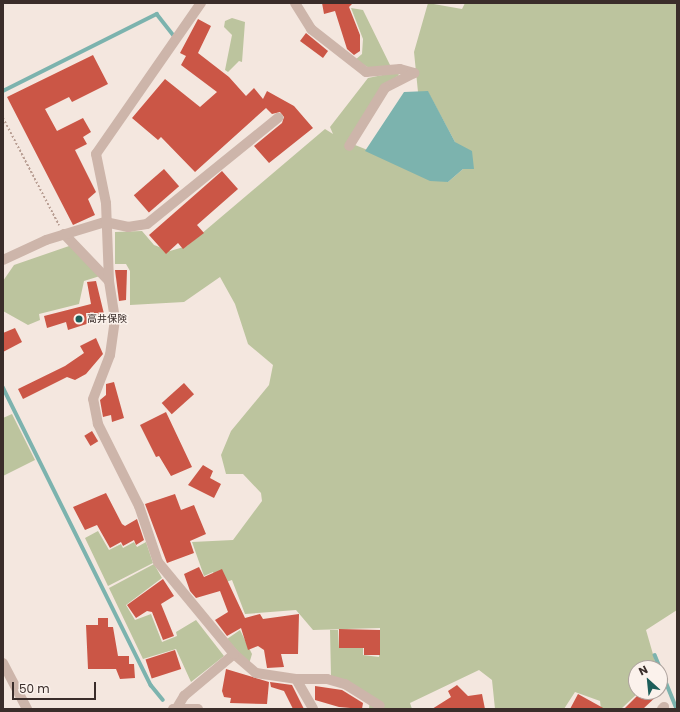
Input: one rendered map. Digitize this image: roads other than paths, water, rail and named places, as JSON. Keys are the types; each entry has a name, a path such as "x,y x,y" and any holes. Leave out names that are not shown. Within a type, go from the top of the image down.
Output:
{"street":[{"path":"201,3 96,154 106,203 105,222 109,281 115,319 110,355 93,399 98,424 139,506 158,562 234,654 256,673 296,679 327,679 345,684 380,706"},
{"path":"295,3 311,29 366,72 378,74 400,69 414,73 386,88 349,146"},
{"path":"3,260 15,251 105,222 128,227 147,224 278,118"},
{"path":"64,234 109,281"},
{"path":"176,708 184,696 234,654"},
{"path":"3,663 27,709"},
{"path":"296,679 313,709"},
{"path":"176,708 198,709"}],"water":[{"path":"428,91 455,142 472,151 474,169 463,169 448,182 430,181 365,151 404,92"}],"waterway":[{"path":"3,91 157,14 174,36"},
{"path":"3,387 151,685 163,700"},
{"path":"655,655 677,709"}],"place":[{"name":"高井保険","path":"79,319"}]}
